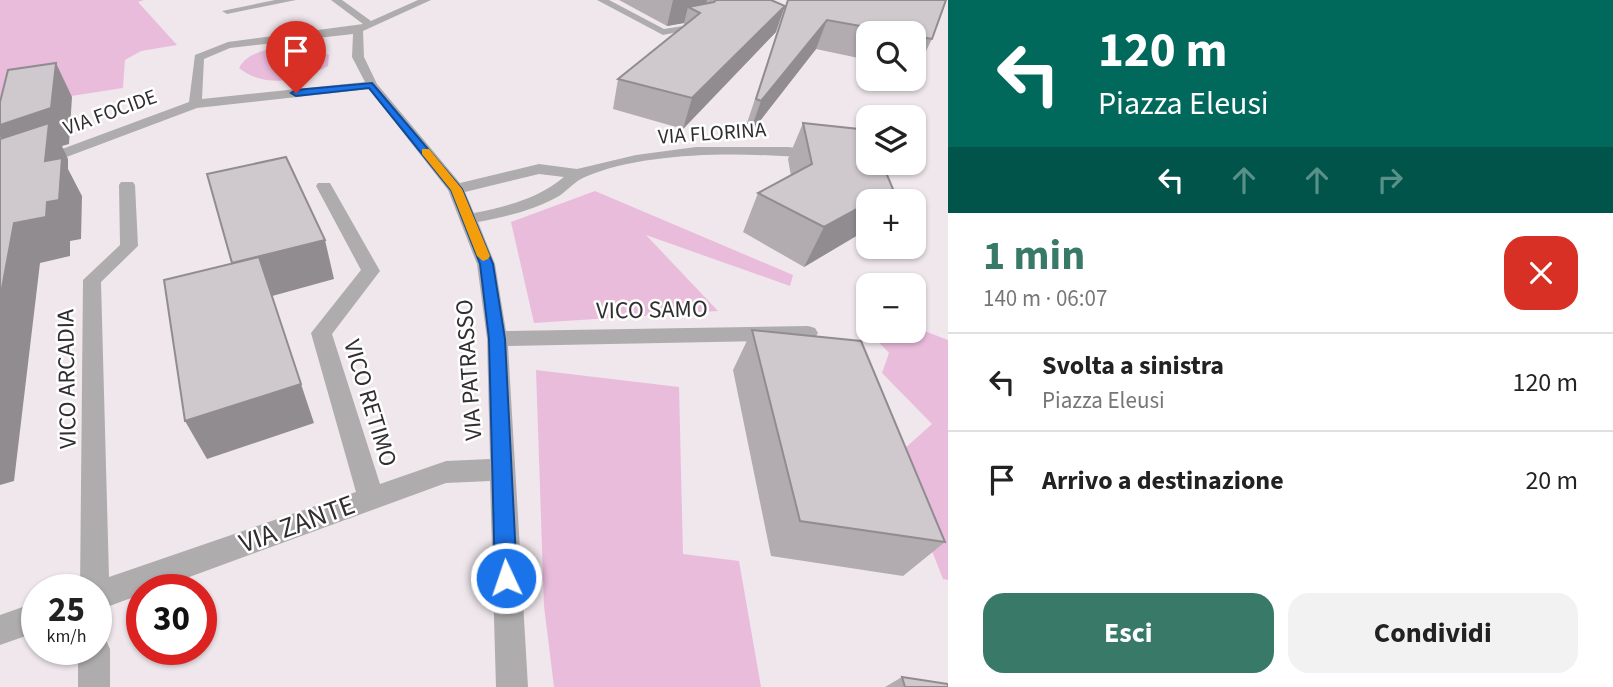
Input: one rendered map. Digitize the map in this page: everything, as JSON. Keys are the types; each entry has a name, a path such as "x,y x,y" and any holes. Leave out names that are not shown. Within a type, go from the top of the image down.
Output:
{"street":[{"path":"227,11 290,0"},
{"path":"336,0 370,25"},
{"path":"195,104 199,57 228,45 358,30 426,0"},
{"path":"602,0 663,33 702,26"},
{"name":"VIA PATRASSO","path":"358,30 358,57 372,85 456,189 486,264 497,339 512,687"},
{"name":"VIA FOCIDE","path":"0,177 195,104 372,85"},
{"name":"VIA FLORINA","path":"469,219 503,213 559,191 577,174 598,167 696,151 774,149 838,158"},
{"name":"VIA FLORINA","path":"456,189 538,169 577,174"},
{"name":"VICO ARCADIA","path":"95,574 92,280 129,246 127,185"},
{"name":"VICO RETIMO","path":"324,186 371,271 321,333 371,498"},
{"name":"VICO SAMO","path":"497,339 808,333"},
{"name":"VIA ZANTE","path":"112,590 446,471 501,469"},
{"path":"0,630 21,623"},
{"path":"94,665 94,687"}],"shaded area":[{"path":"0,0 144,0 138,2 177,45 141,51 125,60 123,88 0,107"},
{"path":"284,46 312,47 329,55 328,66 295,79 271,81 249,75 239,68 252,55"},
{"path":"595,191 793,275 790,286 646,235 718,311 534,323 511,222"},
{"path":"926,332 948,340 948,580 943,579 895,457 932,424 882,373 889,353 880,343 926,343"},
{"path":"536,370 679,387 683,554 739,561 761,687 554,687 544,606"}],"building":[{"path":"716,0 771,0 785,6 692,98 618,79 700,13 688,7"},
{"path":"788,0 946,0 932,39 926,38 926,21 856,21 856,25 827,20 761,101 756,99"},
{"path":"56,63 51,108 0,125 0,102 8,70"},
{"path":"49,123 45,161 62,158 59,200 47,202 46,217 14,223 0,299 0,139"},
{"path":"803,123 856,129 856,175 887,175 893,189 856,189 856,210 824,227 758,193 812,164"},
{"path":"286,157 325,240 232,263 207,174"},
{"path":"259,257 301,384 185,421 164,280"},
{"path":"752,330 862,343 945,542 800,521"},
{"path":"902,677 948,684 948,687 905,687"}],"slow traffic":[{"path":"426,151 456,189 483,256"}],"route":[{"path":"296,93 372,85 456,189 486,264 497,339 506,578"}]}
